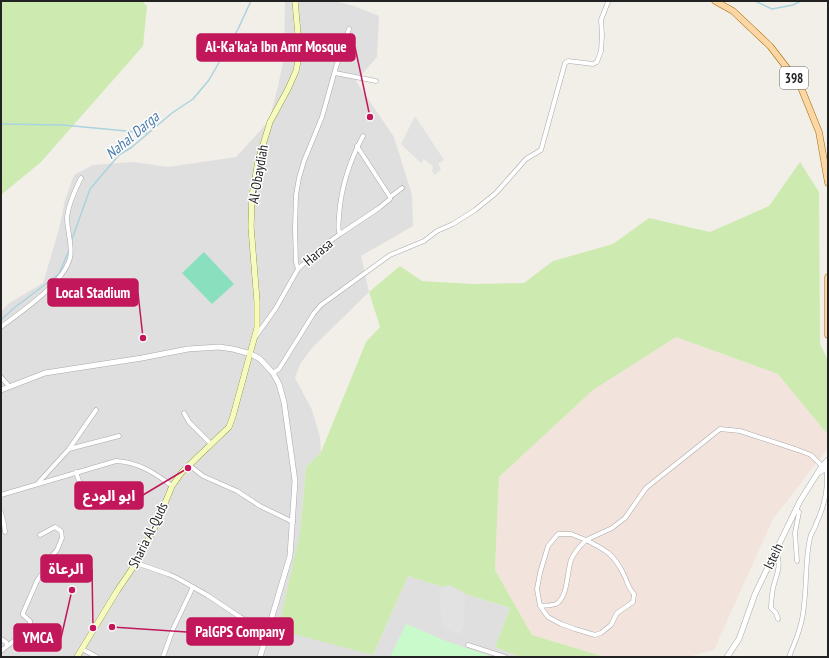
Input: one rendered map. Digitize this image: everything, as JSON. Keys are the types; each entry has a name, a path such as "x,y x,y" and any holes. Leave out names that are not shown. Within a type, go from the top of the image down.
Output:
{"main road":[{"name":"Al-Obaydiah","path":"251,354 256,336 258,318 251,227 252,196 258,161 270,122 296,71 299,45 296,1"},
{"name":"398","path":"715,1 733,11 770,46 800,85 819,132 828,183"},
{"path":"828,277 828,335"},
{"name":"Sharia Al-Quds","path":"77,657 117,591 136,563 172,486 182,472 229,427 238,403 251,354"}],"street":[{"path":"273,373 279,369 314,313 321,305 390,255 424,241 437,231 453,224 475,210 496,193 526,159 541,150 565,63 568,61 593,64 599,58 602,40 601,20 608,2"},
{"path":"298,269 295,247 296,195 304,161 322,117 349,29"},
{"path":"335,73 376,81"},
{"name":"Harasa","path":"256,336 276,308 298,269 322,246 340,234 338,231 342,189 348,168 363,136"},
{"path":"358,146 390,197"},
{"path":"1,327 48,290 65,270 71,257 67,219 68,211 81,178"},
{"path":"340,234 379,208 402,188"},
{"path":"1,390 45,373 142,358 188,349 219,347 251,354 260,359 273,373 279,384 288,420 295,481 294,522 288,568 260,657"},
{"path":"1,377 9,386"},
{"path":"36,485 68,449 96,410"},
{"path":"184,413 190,422 211,444"},
{"path":"540,606 556,604 559,601 567,582 568,567 571,559 586,540 612,528 625,518 646,488 720,429 740,432 811,455 825,467 828,478 822,509 810,536 805,568 806,583 801,628 789,657"},
{"path":"68,449 119,436"},
{"path":"825,467 828,460"},
{"path":"1,495 116,461 134,464 158,476 172,486"},
{"path":"189,465 203,476 237,491 260,506 294,522"},
{"name":"Isteih","path":"727,657 739,639 755,594 796,509 817,474 825,467"},
{"path":"76,472 83,493"},
{"path":"796,509 799,512 795,533 797,561"},
{"path":"1,512 5,532"},
{"path":"1,651 28,629 30,621 24,616 23,613 37,581 51,557 57,550 62,538 61,531 55,527 40,535"},
{"path":"558,534 571,534 586,540 602,548 615,558 624,575 628,589 634,594 634,602 617,613 611,625 601,633 595,635 561,624 548,616 540,606 537,590 540,573 548,546 558,534"},
{"path":"776,551 779,557 779,567 773,590 771,608 776,613 778,619"},
{"path":"136,563 168,574 193,587 240,617 268,632"},
{"path":"163,657 173,629 193,587"},
{"path":"1,639 6,642 7,645"},
{"path":"468,645 505,657"},
{"path":"82,649 97,657"}],"shaded area":[{"path":"285,1 335,1 354,6 379,16 377,57 356,81 394,137 412,195 413,226 361,256 369,292 312,348 300,364 295,378 312,410 320,437 321,452 306,467 300,533 373,655 408,576 510,608 495,647 520,657 1,657 1,312 8,304 43,283 59,229 65,200 74,175 93,165 133,162 168,167 236,157 269,121 284,58"},
{"path":"415,116 444,160 438,164 441,169 435,175 432,171 433,166 424,159 421,163 401,144"},
{"path":"676,337 778,374 828,435 828,448 773,519 714,650 688,657 605,657 532,635 495,570 499,477 593,390"},
{"path":"449,585 465,593 464,626 460,635 442,627 439,592 444,587"}],"green space":[{"path":"1,1 142,1 147,6 143,46 41,162 1,195"},
{"path":"800,162 819,192 820,344 828,360 828,435 778,374 676,337 593,390 499,477 495,570 532,635 605,657 520,657 495,647 510,608 408,576 373,655 278,630 300,533 306,467 321,452 366,342 380,327 369,292 400,266 422,281 473,284 524,283 553,261 613,244 649,218 710,232 769,206"},
{"path":"204,252 234,284 212,304 182,273"},
{"path":"406,624 446,641 490,656 390,657"}],"waterway":[{"name":"Nahal Darga","path":"71,242 90,189 119,155 132,147 172,113 193,99 209,80 238,29 251,1"},
{"name":"Nahal Darga","path":"755,1 772,9 793,5 801,1"},
{"path":"1,124 63,125 147,133"},
{"name":"Nahal Darga","path":"1,320 14,308 59,274 69,250"}],"place":[{"name":"Al-Ka'ka'a Ibn Amr Mosque","path":"370,117"},
{"name":"Local Stadium","path":"143,338"},
{"name":"ابو الودع","path":"188,468"},
{"name":"YMCA","path":"72,590"},
{"name":"PalGPS Company","path":"112,627"},
{"name":"الرعاة","path":"93,628"}]}
